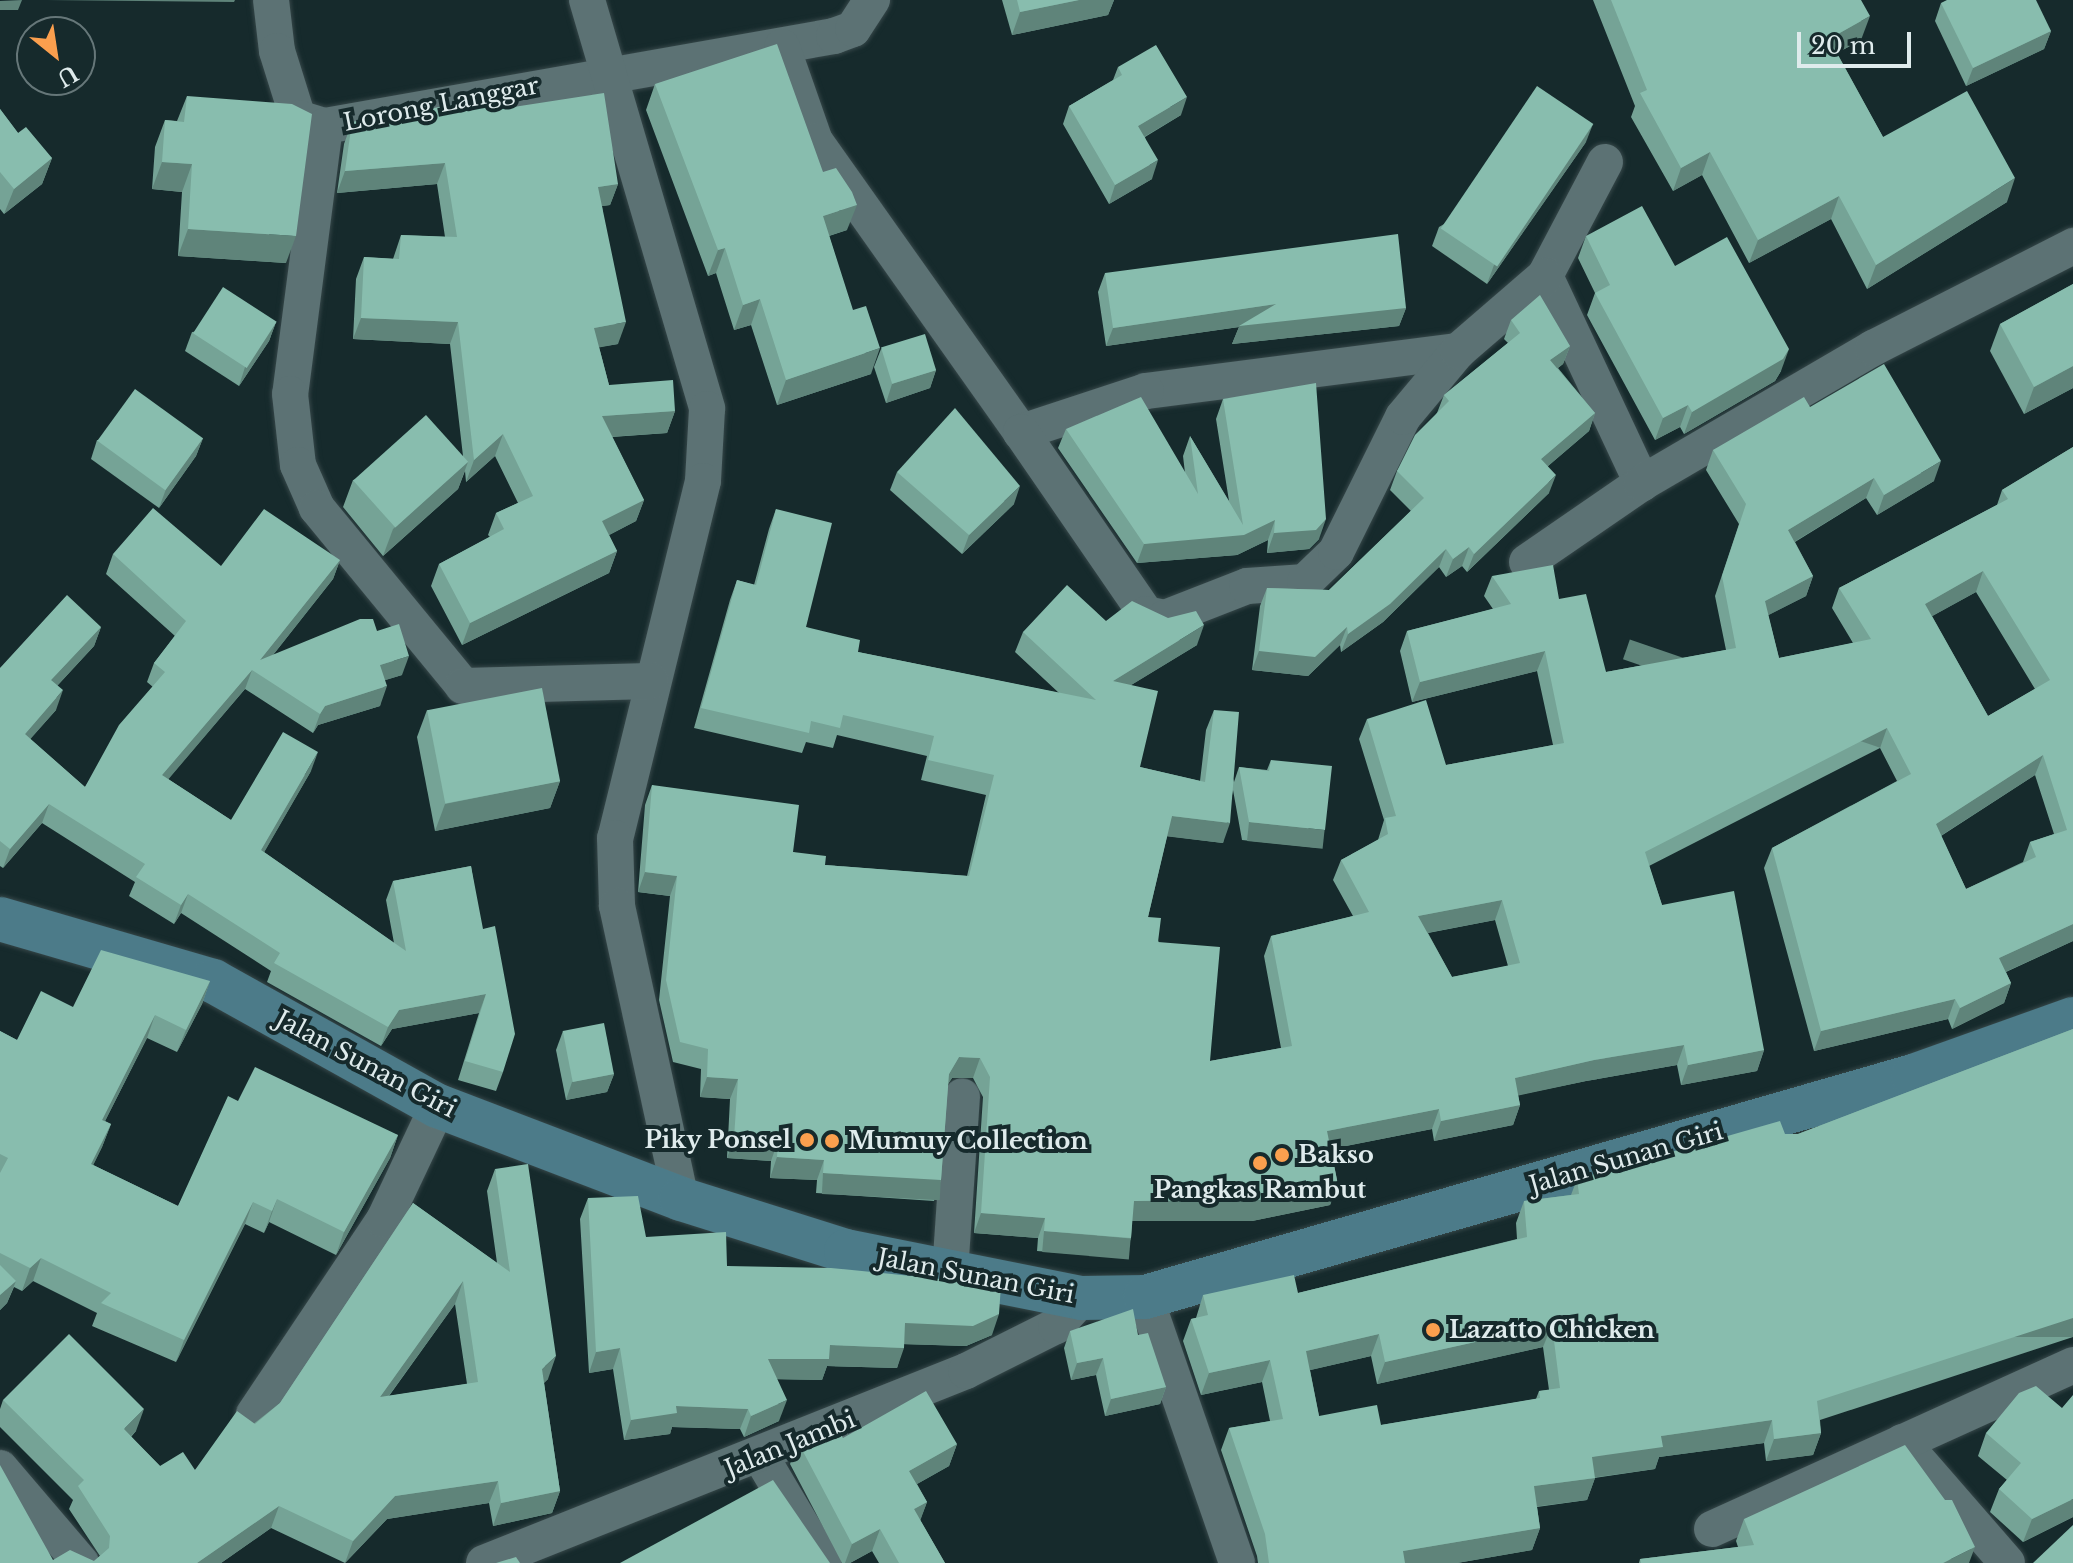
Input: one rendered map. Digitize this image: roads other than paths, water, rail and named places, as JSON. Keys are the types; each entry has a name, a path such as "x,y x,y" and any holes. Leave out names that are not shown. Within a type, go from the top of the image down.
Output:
{"street":[{"name":"Lorong Langgar","path":"271,0 277,51 298,118 325,126 610,72 782,47 853,29 872,0"},
{"path":"587,0 707,409 703,481 651,681 615,838 617,906 681,1199"},
{"path":"782,47 815,141 1146,614 1165,618 1247,586 1305,582 1321,573 1403,417 1458,351 1545,276 1605,162"},
{"path":"325,126 290,394 298,465 317,508 463,686 651,681"},
{"path":"1527,562 1642,483 1873,348 2073,246"},
{"path":"1545,276 1642,483"},
{"path":"1021,432 1146,391 1458,351"},
{"name":"Jalan Sunan Giri","path":"0,919 213,981 438,1106 681,1199 846,1251 1082,1298 1145,1297 1913,1076 2073,1019"},
{"path":"950,1272 962,1096"},
{"path":"254,1414 384,1220 438,1106"},
{"path":"1145,1297 1237,1563"},
{"name":"Jalan Jambi","path":"484,1563 538,1555 1022,1345 1082,1298"},
{"path":"1712,1529 2073,1365"},
{"path":"1902,1442 2007,1563"},
{"path":"761,1457 824,1563"},
{"path":"0,1468 81,1563"}],"place":[{"name":"Piky Ponsel","path":"807,1140"},
{"name":"Mumuy Collection","path":"832,1141"},
{"name":"Bakso","path":"1282,1155"},
{"name":"Pangkas Rambut","path":"1260,1163"},
{"name":"Lazatto Chicken","path":"1433,1330"}]}
